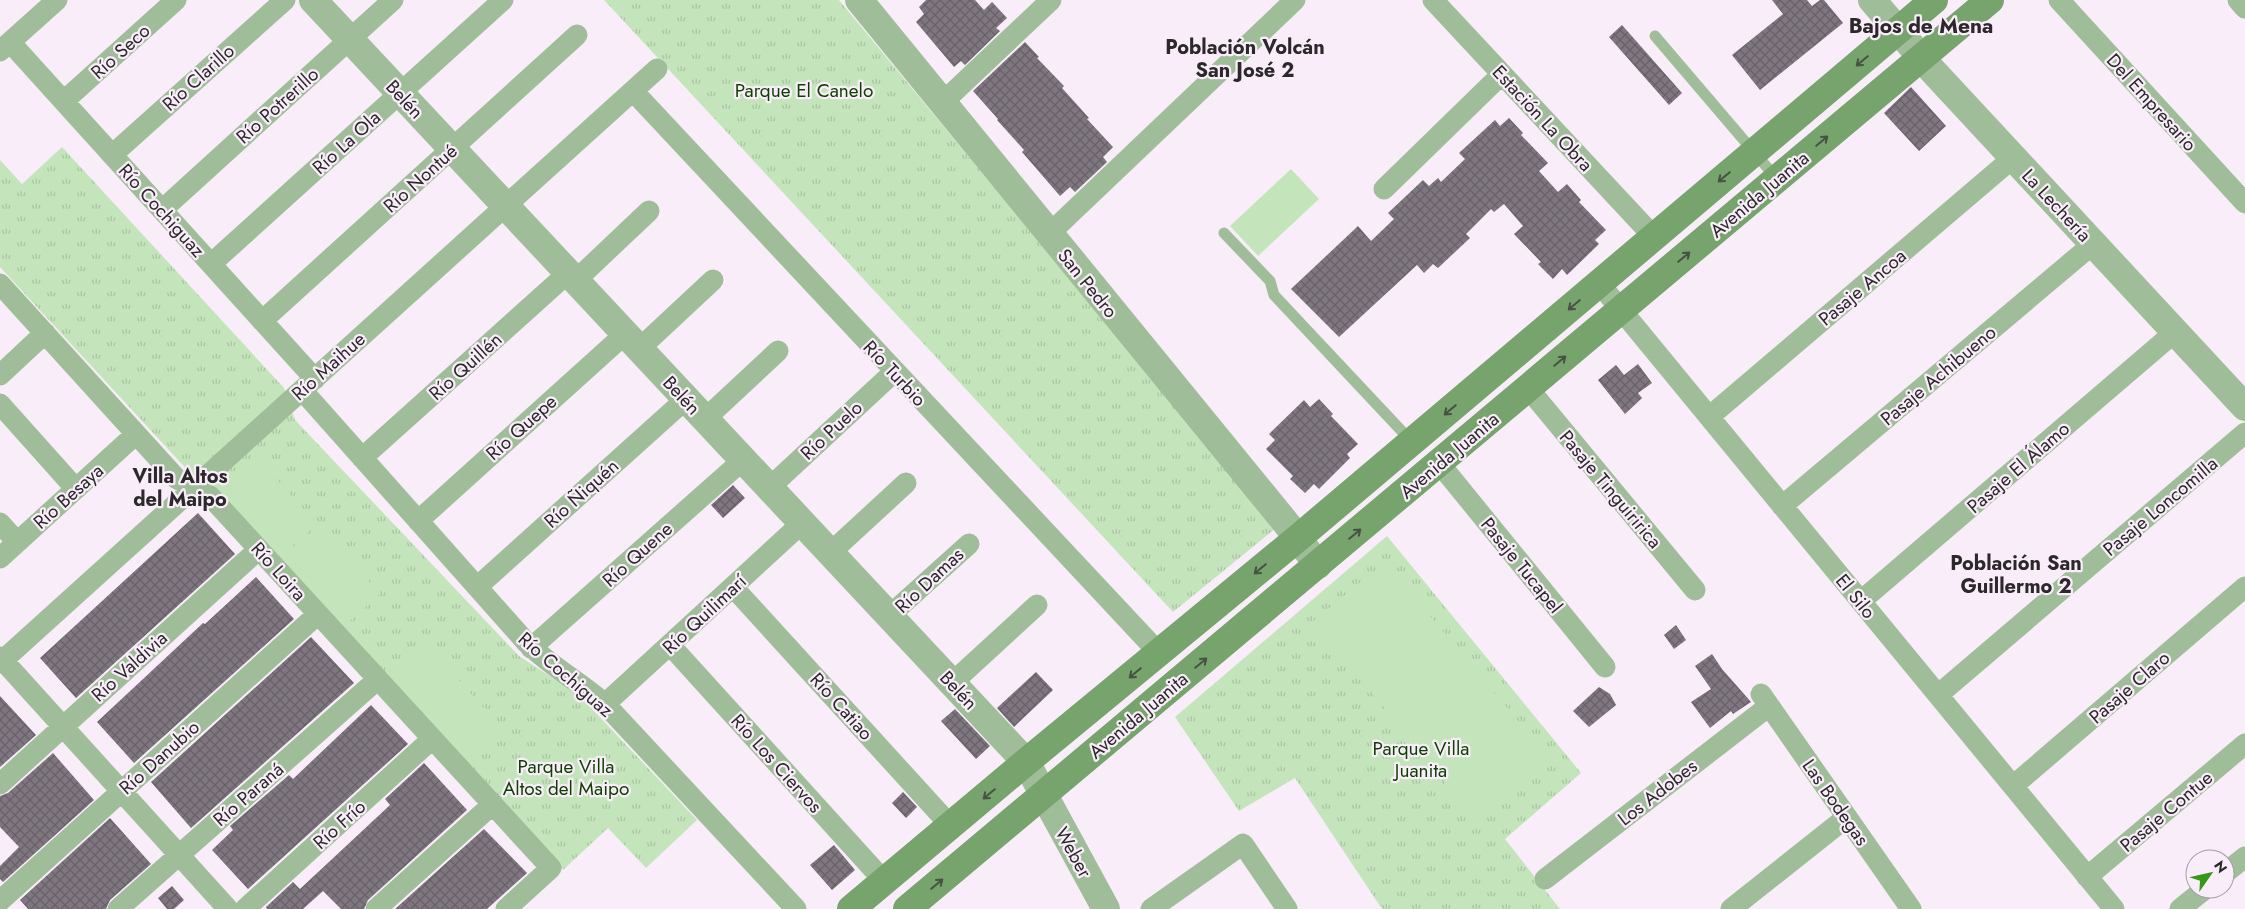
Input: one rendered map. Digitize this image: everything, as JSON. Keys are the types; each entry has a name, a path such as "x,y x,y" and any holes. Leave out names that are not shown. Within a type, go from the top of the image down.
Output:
{"main road":[{"name":"Avenida Juanita","path":"851,909 1298,538 1934,0"},
{"name":"Avenida Juanita","path":"907,909 1990,0"}],"street":[{"path":"5,46 56,0"},
{"name":"Río Seco","path":"64,102 176,0"},
{"name":"Río Clarillo","path":"112,155 285,0"},
{"name":"Belén","path":"313,0 1026,762 1043,795"},
{"name":"Río Potrerillo","path":"162,210 393,0"},
{"name":"Río La Ola","path":"211,264 504,0"},
{"name":"San Pedro","path":"858,0 1298,538 1318,565"},
{"path":"942,103 1051,0"},
{"path":"1049,234 1295,0"},
{"name":"Estación La Obra","path":"1433,0 1654,237"},
{"name":"La Lechería","path":"1872,0 1899,29 1921,58 2245,407"},
{"name":"Del Empresario","path":"2059,0 2245,203"},
{"path":"2238,0 2245,8"},
{"name":"Río Nontué","path":"262,321 577,35"},
{"name":"Río Cochiguaz","path":"5,46 64,102 262,321 362,458 532,648 605,704 796,909"},
{"name":"Río Maihue","path":"1,660 657,69"},
{"path":"1384,189 1502,74"},
{"name":"Río Turbio","path":"632,91 1159,653"},
{"name":"Pasaje Ancoa","path":"1710,417 2014,158"},
{"name":"Río Quillén","path":"362,458 649,211"},
{"name":"Pasaje Achibueno","path":"1782,506 2093,244"},
{"name":"Río Quepe","path":"418,520 632,342 713,280"},
{"name":"El Silo","path":"1599,283 2114,909"},
{"name":"Río Loira","path":"0,284 177,479 210,496 551,868 506,909"},
{"name":"Pasaje El Álamo","path":"1861,601 2175,332"},
{"path":"0,375 45,333"},
{"path":"705,419 778,351"},
{"name":"Río Puelo","path":"769,488 894,372"},
{"name":"Pasaje Tinguiririca","path":"1528,388 1694,590"},
{"name":"Río Ñiquén","path":"477,587 686,399"},
{"path":"0,404 76,489"},
{"name":"Pasaje Loncomilla","path":"1938,695 2245,433"},
{"name":"Río Besaya","path":"0,558 136,434"},
{"name":"Río Quene","path":"532,648 743,460"},
{"name":"Pasaje Tucapel","path":"1439,463 1605,667"},
{"path":"830,553 906,483"},
{"path":"0,523 17,542"},
{"name":"Río Quilimarí","path":"605,704 802,523"},
{"name":"Río Damas","path":"889,616 968,544"},
{"name":"Río Valdivia","path":"0,784 259,549"},
{"name":"Río Catiao","path":"733,587 950,825"},
{"name":"Pasaje Claro","path":"2013,786 2245,587"},
{"path":"952,683 1037,605"},
{"name":"Río Danubio","path":"0,901 318,614"},
{"name":"Río Los Ciervos","path":"670,645 884,881"},
{"path":"1,660 228,909"},
{"name":"Río Paraná","path":"118,909 378,679"},
{"name":"Las Bodegas","path":"1765,700 1911,909"},
{"name":"Los Adobes","path":"1545,879 1765,700"},
{"name":"Río Frío","path":"245,909 432,739"},
{"name":"Pasaje Contue","path":"2088,877 2245,744"},
{"name":"Weber","path":"1043,795 1106,909"},
{"path":"376,909 493,804"},
{"path":"1731,909 1847,818"},
{"path":"1151,909 1244,844 1287,909"},
{"path":"2235,865 2245,857"},
{"path":"2180,909 2192,899"}],"lane":[{"path":"1655,36 1777,179"},
{"path":"1224,233 1270,281 1274,295 1412,442"}],"green space":[{"name":"Parque El Canelo","path":"604,0 839,0 1276,528 1173,612"},
{"name":"Parque Villa Altos del Maipo","path":"62,147 284,388 295,420 519,656 579,695 697,820 646,868 608,828 563,870 214,492 191,474 0,267 0,160 22,184"},
{"path":"1291,169 1319,199 1258,256 1230,226"},
{"path":"260,461 317,524 279,558 222,495"},
{"path":"323,531 380,594 342,628 285,565"},
{"name":"Parque Villa Juanita","path":"1387,536 1581,773 1505,839 1560,909 1382,909 1295,778 1239,811 1175,717"},
{"path":"1385,562 1547,756 1472,815 1313,621"},
{"path":"429,647 502,728 465,762 392,680"}],"building":[{"path":"926,0 975,0 984,10 992,2 1007,18 996,28 1000,31 965,65 961,61 954,67 916,22 924,14 919,7"},
{"path":"1772,0 1807,0 1812,6 1820,0 1824,0 1843,23 1760,90 1732,55 1783,14"},
{"path":"1622,25 1682,93 1669,105 1609,37"},
{"path":"1025,42 1039,57 1037,58 1064,86 1062,88 1089,118 1087,119 1113,147 1103,157 1107,162 1075,192 1070,187 1060,196 1022,152 1024,150 973,91"},
{"path":"1911,87 1946,126 1919,151 1884,113"},
{"path":"1509,118 1523,133 1521,135 1548,163 1539,171 1558,192 1567,184 1581,200 1579,202 1606,230 1595,240 1599,244 1567,275 1562,269 1553,279 1538,264 1541,262 1514,234 1523,226 1504,204 1494,212 1491,209 1466,234 1470,238 1438,268 1433,264 1424,273 1417,265 1339,337 1291,289 1358,226 1371,241 1394,219 1388,213 1423,180 1429,186 1438,178 1441,182 1465,159 1459,153 1495,120 1500,126"},
{"path":"1638,364 1652,383 1638,393 1642,398 1625,414 1598,380 1616,365 1624,375"},
{"path":"1319,399 1333,414 1331,416 1358,444 1347,454 1350,458 1319,489 1314,484 1305,493 1290,479 1293,476 1266,449 1275,440 1269,434 1304,400 1310,407"},
{"path":"733,485 745,498 723,518 711,505"},
{"path":"198,513 235,554 76,698 40,658"},
{"path":"256,577 294,619 134,763 97,722 203,623 205,624"},
{"path":"1676,625 1686,640 1674,649 1664,635"},
{"path":"311,637 354,683 191,828 151,782"},
{"path":"1712,654 1722,669 1751,702 1733,714 1731,711 1710,728 1691,702 1711,689 1695,666"},
{"path":"1036,672 1053,690 1014,727 997,708"},
{"path":"1599,687 1610,694 1616,705 1589,727 1573,711"},
{"path":"0,696 36,735 0,767"},
{"path":"371,705 408,744 248,889 212,850 233,830 230,826 289,775 293,779"},
{"path":"955,709 990,746 976,759 941,721"},
{"path":"53,753 94,800 3,882 0,879 0,866 19,847 0,827 0,796 8,793"},
{"path":"424,763 467,810 368,900 364,909 341,909 323,891 303,909 267,909 266,907 293,882 300,889 390,805 385,799"},
{"path":"903,792 917,807 906,818 892,803"},
{"path":"110,818 151,864 110,900 106,909 28,909 20,900"},
{"path":"484,829 527,873 487,909 395,909"},
{"path":"834,845 855,870 832,890 810,865"},
{"path":"172,886 184,900 174,909 167,909 158,898"}],"district":[{"name":"Bajos de Mena","path":"1921,26"},
{"name":"Población Volcán San José 2","path":"1245,58"},
{"name":"Villa Altos del Maipo","path":"180,488"},
{"name":"Población San Guillermo 2","path":"2016,574"}]}
